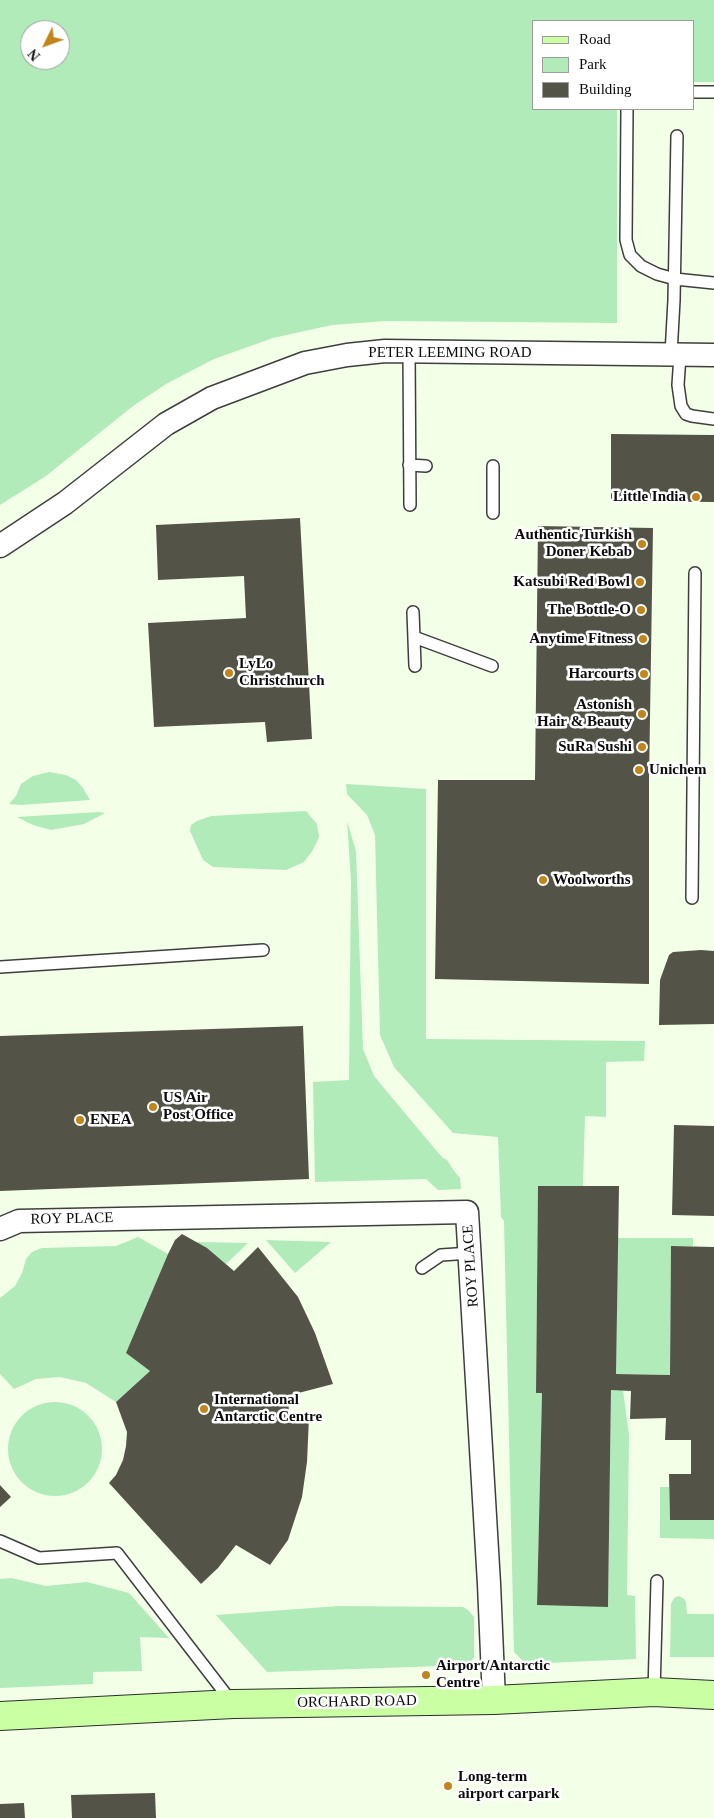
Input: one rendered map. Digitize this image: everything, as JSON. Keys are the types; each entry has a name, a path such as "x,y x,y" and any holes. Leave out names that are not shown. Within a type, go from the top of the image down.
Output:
{"street":[{"name":"PETER LEEMING ROAD","path":"0,546 65,503 166,424 212,398 305,363 347,355 385,351 714,355"},
{"name":"ROY PLACE","path":"0,1229 19,1221 468,1212 494,1700"},
{"name":"ORCHARD ROAD","path":"0,1716 233,1704 494,1700 654,1692 714,1695"}],"lane":[{"path":"694,92 714,92"},
{"path":"627,110 626,240 630,255 641,266 657,274 674,279 714,283"},
{"path":"677,136 674,279 675,355 678,385 681,406 686,414 714,419"},
{"path":"409,351 410,505"},
{"path":"409,465 426,466"},
{"path":"493,513 494,466"},
{"path":"692,898 695,574"},
{"path":"413,612 415,666"},
{"path":"414,637 492,666"},
{"path":"0,967 263,950"},
{"path":"422,1268 441,1254 471,1253"},
{"path":"0,1541 39,1558 117,1553 233,1704"},
{"path":"654,1692 657,1581"}],"green space":[{"path":"0,0 714,0 714,82 694,82 694,20 532,20 532,110 617,110 617,323 386,321 332,325 273,338 214,359 166,384 133,406 46,476 0,505"},
{"path":"49,772 66,775 76,780 90,800 21,805 9,804 16,796 21,784 33,776"},
{"path":"346,784 426,789 426,1039 645,1041 644,1061 606,1062 606,1117 585,1116 583,1186 538,1186 536,1392 542,1393 537,1605 608,1606 611,1390 623,1390 629,1435 627,1595 635,1596 636,1659 526,1664 514,1652 504,1221 501,1217 498,1137 453,1133 394,1067 380,1035 375,835 367,815 347,794"},
{"path":"306,811 317,824 319,837 313,850 304,862 286,870 213,867 203,860 190,831 191,825 211,816"},
{"path":"105,813 84,824 51,830 33,825 17,817"},
{"path":"347,821 356,851 363,1049 374,1076 435,1149 447,1160 460,1178 461,1189 438,1190 426,1179 315,1182 313,1082 349,1080 351,880"},
{"path":"138,1237 168,1254 126,1353 150,1371 116,1402 86,1383 60,1377 36,1379 14,1389 0,1374 0,1298 15,1286 22,1273 26,1259 32,1252 42,1248 116,1246"},
{"path":"617,1238 693,1238 693,1246 671,1247 670,1375 616,1374"},
{"path":"266,1240 331,1242 295,1273"},
{"path":"196,1242 248,1243 226,1264"},
{"path":"55,1402 73,1406 88,1416 98,1431 102,1449 98,1467 88,1482 73,1492 55,1496 37,1492 22,1482 12,1467 8,1449 12,1431 22,1416 37,1406"},
{"path":"660,1487 669,1487 670,1520 714,1520 714,1539 660,1538"},
{"path":"11,1578 46,1586 87,1582 129,1593 169,1638 140,1637 142,1671 93,1672 93,1684 0,1688 0,1579"},
{"path":"679,1596 686,1602 687,1614 714,1614 714,1657 670,1657 671,1604 674,1598"},
{"path":"339,1606 463,1607 474,1617 474,1657 469,1665 267,1672 216,1615"}],"building":[{"path":"611,434 714,435 714,502 611,501"},
{"name":"LyLo Christchurch","path":"300,518 312,739 267,742 265,722 154,727 148,623 246,618 244,576 158,580 156,525"},
{"path":"538,526 653,528 649,781 649,984 435,979 438,780 535,780"},
{"path":"714,951 714,1024 659,1025 660,980 669,955 673,952"},
{"name":"US Air Post Office","path":"303,1026 309,1179 0,1191 0,1036"},
{"path":"674,1125 714,1126 714,1216 672,1215"},
{"path":"538,1186 619,1186 616,1374 670,1375 671,1246 714,1247 714,1520 670,1520 669,1474 691,1474 691,1440 665,1440 666,1418 630,1419 631,1391 611,1390 608,1607 537,1605 542,1393 536,1393"},
{"name":"International Antarctic Centre","path":"182,1234 207,1248 234,1271 258,1247 298,1297 315,1333 333,1384 287,1396 290,1417 309,1417 307,1462 302,1497 288,1540 270,1565 236,1545 218,1568 201,1584 109,1483 116,1475 123,1460 126,1446 127,1432 116,1402 150,1371 126,1353 168,1254 175,1240"},
{"path":"0,1485 11,1497 0,1507"},
{"path":"155,1793 156,1818 72,1818 71,1795"},
{"path":"24,1803 25,1818 0,1818 0,1804"}],"place":[{"name":"Little India","path":"696,497"},
{"name":"Authentic Turkish Doner Kebab","path":"642,544"},
{"name":"Katsubi Red Bowl","path":"640,582"},
{"name":"The Bottle-O","path":"641,610"},
{"name":"Anytime Fitness","path":"643,639"},
{"name":"LyLo Christchurch","path":"229,673"},
{"name":"Harcourts","path":"644,674"},
{"name":"Astonish Hair & Beauty","path":"642,714"},
{"name":"SuRa Sushi","path":"642,747"},
{"name":"Unichem","path":"639,770"},
{"name":"Woolworths","path":"543,880"},
{"name":"US Air Post Office","path":"153,1107"},
{"name":"ENEA","path":"80,1120"},
{"name":"International Antarctic Centre","path":"204,1409"},
{"name":"Airport/Antarctic Centre","path":"426,1675"},
{"name":"Long-term airport carpark","path":"448,1786"}]}
